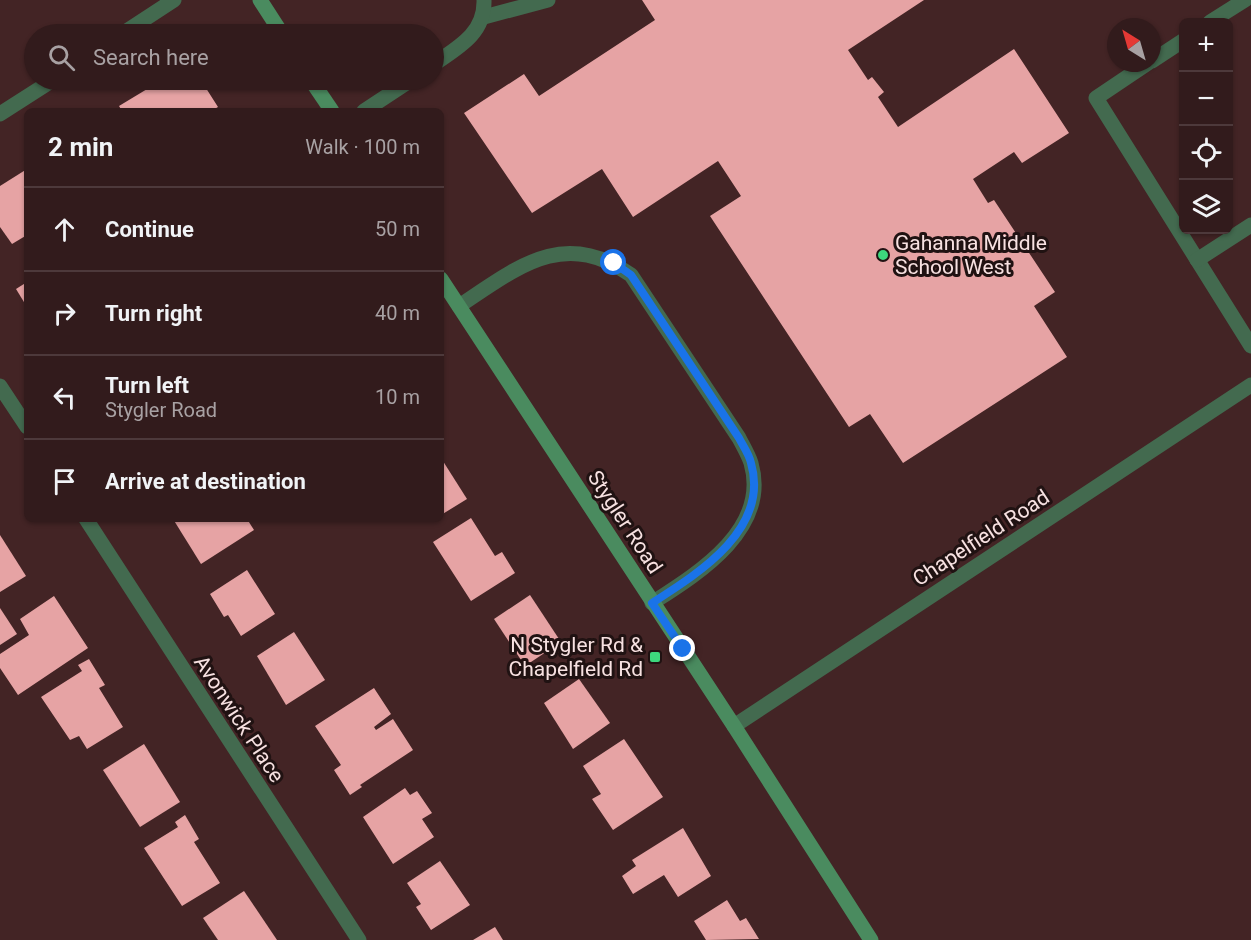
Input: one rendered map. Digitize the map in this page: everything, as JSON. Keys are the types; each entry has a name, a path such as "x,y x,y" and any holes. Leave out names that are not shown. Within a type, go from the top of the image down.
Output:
{"main road":[{"path":"260,0 276,24"},
{"path":"318,90 330,108"},
{"name":"Stygler Road","path":"444,284 734,726 871,940"}],"street":[{"path":"137,24 174,0"},
{"path":"444,57 465,43 484,17 484,0"},
{"path":"484,17 548,0"},
{"path":"1216,18 1245,0"},
{"path":"1161,55 1179,43"},
{"path":"1135,72 1096,98 1251,346"},
{"path":"0,114 37,90"},
{"path":"369,108 396,90"},
{"path":"1197,260 1251,225"},
{"path":"459,306 509,272 548,256 567,253 590,254 614,263 631,275 739,438 751,463 754,487 749,512 736,535 703,570 652,603"},
{"path":"0,386 24,422"},
{"name":"Chapelfield Road","path":"734,726 1251,386"},
{"name":"Avonwick Place","path":"88,522 359,940"}],"building":[{"name":"Gahanna Middle School West","path":"642,0 924,0 848,50 868,80 872,77 884,92 878,97 898,127 1014,49 1069,133 1022,163 1014,152 973,179 988,203 994,200 1055,292 1034,306 1067,357 903,463 870,414 849,427 710,216 741,196 718,161 633,217 602,169 532,213 464,113 524,74 539,96 655,20"},
{"path":"145,90 207,90 218,107 120,108 119,106"},
{"path":"24,171 24,237 12,244 0,227 0,186"},
{"path":"24,284 24,302 16,289"},
{"path":"444,463 467,499 444,513"},
{"path":"471,518 495,556 502,552 515,573 471,601 433,542"},
{"path":"175,522 249,522 254,530 201,564"},
{"path":"0,535 26,576 0,592"},
{"path":"247,570 275,614 241,636 228,615 224,617 210,594"},
{"path":"530,595 561,642 525,666 494,619"},
{"path":"54,596 88,648 18,695 0,668 0,654 29,635 20,619"},
{"path":"0,608 17,634 0,645"},
{"path":"294,632 325,680 286,705 257,656"},
{"path":"89,659 105,685 99,688 123,727 87,749 79,736 70,740 41,697 82,671 78,665"},
{"path":"579,679 610,723 573,749 544,703"},
{"path":"374,688 391,714 374,727 376,730 393,719 413,750 360,785 362,787 350,795 334,770 341,765 315,726"},
{"path":"624,739 663,797 613,830 592,799 601,794 583,766"},
{"path":"144,744 180,802 140,827 103,770"},
{"path":"405,788 410,795 417,791 432,813 422,819 434,837 393,864 363,817"},
{"path":"185,815 199,839 194,842 220,883 182,906 144,848 178,827 175,822"},
{"path":"683,828 711,876 678,897 664,875 633,894 622,876 636,866 632,860"},
{"path":"440,861 470,905 431,930 416,907 421,904 407,883"},
{"path":"244,891 277,940 218,940 203,918"},
{"path":"727,900 740,921 746,918 759,939 706,940 694,921"},
{"path":"495,927 503,940 473,940"}],"place":[{"name":"Gahanna Middle School West","path":"883,255"},
{"name":"N Stygler Rd & Chapelfield Rd","path":"655,657"}],"route":[{"path":"614,263 631,275 739,438 751,463 754,487 749,512 736,535 703,570 652,603 683,649"}]}
